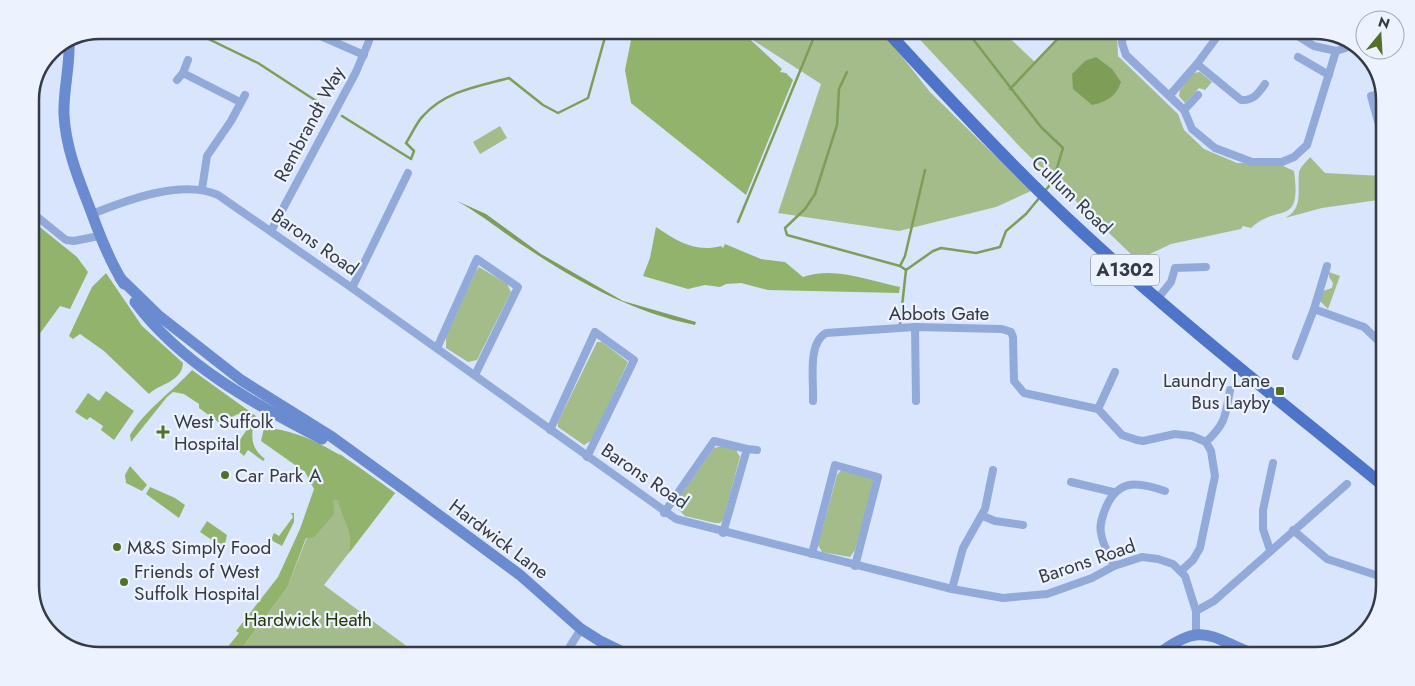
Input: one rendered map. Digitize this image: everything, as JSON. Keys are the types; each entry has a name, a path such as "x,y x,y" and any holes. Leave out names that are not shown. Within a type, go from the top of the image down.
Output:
{"main road":[{"name":"Cullum Road","path":"894,39 933,82 1044,196 1158,298 1376,480"}],"street":[{"path":"328,39 364,54"},
{"name":"Rembrandt Way","path":"272,231 364,54 368,39"},
{"path":"1122,39 1126,55 1184,110 1192,129 1215,148 1252,162 1282,162 1298,154 1309,143 1336,51"},
{"path":"1170,95 1215,39"},
{"path":"1303,39 1314,46 1336,51 1347,48"},
{"name":"Hardwick Lane","path":"69,47 64,102 67,138 73,164 111,264 149,320 194,360 267,411 328,443 346,449 520,574 580,629 612,647"},
{"path":"1298,57 1328,74"},
{"path":"177,80 183,73 188,60"},
{"path":"1197,64 1241,100 1248,101 1256,96 1265,84"},
{"path":"183,73 243,98 231,121 208,156 202,189"},
{"path":"1184,110 1198,95"},
{"path":"1376,95 1372,96 1376,112"},
{"path":"352,288 399,180 408,174"},
{"name":"Barons Road","path":"92,214 116,204 175,190 202,189 218,195 475,375 664,513 684,523 952,589 1003,598 1024,597 1069,587 1092,578 1114,566 1142,557 1173,564 1182,571"},
{"path":"39,218 66,240 74,241 99,236"},
{"path":"436,348 475,256 526,291"},
{"path":"1296,356 1314,309 1326,266"},
{"path":"1158,298 1171,282 1175,268 1206,267"},
{"path":"475,375 518,287"},
{"path":"1314,309 1364,327 1376,338"},
{"path":"915,327 916,401"},
{"name":"Abbots Gate","path":"813,400 814,349 823,334 915,327 1007,330 1013,337 1014,381 1019,390 1024,393 1098,409"},
{"path":"550,430 592,330 642,365"},
{"path":"587,457 634,360"},
{"path":"1115,372 1098,409 1116,430 1127,437 1143,441 1175,434 1192,436 1206,442 1211,452 1215,476 1200,548 1193,560 1182,571 1196,611 1196,634"},
{"path":"1206,442 1220,429 1225,419 1230,390"},
{"path":"664,513 711,440 757,450"},
{"path":"723,533 747,449"},
{"path":"1270,550 1262,529 1273,463"},
{"path":"812,554 832,464 886,478"},
{"path":"952,589 961,553 983,516 993,470"},
{"path":"855,566 878,477"},
{"path":"1071,482 1113,492"},
{"path":"1114,566 1100,533 1101,520 1113,492 1128,484 1142,484 1165,491"},
{"path":"1196,611 1214,600 1347,484"},
{"path":"983,516 995,521 1023,525"},
{"path":"1293,530 1327,559 1376,575"},
{"path":"569,647 580,629"},
{"path":"1169,647 1183,637 1196,634 1208,635 1240,647"}],"green space":[{"path":"751,39 888,39 930,92 1031,191 996,207 899,231 778,213 821,84"},
{"path":"919,39 1011,39 1036,63 1057,39 1117,39 1118,56 1178,114 1184,130 1204,149 1237,163 1279,164 1294,171 1296,189 1294,201 1291,208 1286,212 1261,220 1251,228 1243,226 1241,229 1171,244 1137,260 1021,148"},
{"path":"1200,72 1212,82 1205,90 1199,88 1185,103 1179,96 1180,90 1193,73"},
{"path":"500,126 507,138 480,154 473,142"},
{"path":"1310,157 1325,173 1376,176 1376,200 1322,208 1285,218 1291,214 1297,204 1299,171"},
{"path":"479,267 507,284 511,292 477,360 468,362 446,348 446,337"},
{"path":"1329,272 1340,276 1328,309 1319,300 1323,291 1332,288 1333,283 1329,277"},
{"path":"597,342 602,342 628,362 592,440 584,445 558,427 558,422"},
{"path":"723,446 736,450 740,457 723,520 720,523 715,523 685,516 677,508 679,498 714,448"},
{"name":"Hardwick Heath","path":"340,454 395,493 324,585 408,647 243,647 287,588"},
{"path":"841,470 873,479 874,483 855,550 850,557 822,552 818,545 837,475"}],"shaded area":[{"path":"631,39 750,39 782,69 780,72 786,73 793,80 746,195 631,103 625,70"},
{"path":"1096,57 1112,69 1121,82 1110,98 1092,105 1073,89 1072,74 1085,61"},
{"path":"457,201 486,214 541,254 623,301 696,322 695,325 673,320 631,305 571,276"},
{"path":"39,226 77,257 88,272 70,309 60,306 39,335"},
{"path":"656,227 671,237 695,247 712,248 721,246 723,248 725,244 761,259 785,262 803,277 827,273 852,276 900,287 899,293 768,290 741,283 726,284 720,287 705,285 688,289 643,276 650,258"},
{"path":"106,273 142,326 183,363 182,369 174,379 149,394 104,351 80,334 73,339 69,336 92,287"},
{"path":"192,370 256,416 252,435 256,450 265,459 263,461 248,450 244,456 236,449 249,425 249,421 238,414 230,418 224,414 218,422 199,408 199,404 184,394 173,392 131,442 130,435 137,425"},
{"path":"106,391 134,411 114,440 101,430 103,426 90,417 87,420 75,412 88,393 99,401"},
{"path":"264,428 299,435 350,461 395,493 349,553 349,532 338,500 333,500 334,514 314,537 306,538 287,588 243,647 228,647 239,633 236,631 278,577 300,529 314,489 305,472 261,441"},
{"path":"130,466 147,485 142,491 126,483 125,475"},
{"path":"150,487 175,498 185,505 179,518 146,494"},
{"path":"291,513 294,513 294,522 282,546 271,540 274,533 279,536 293,517"},
{"path":"207,521 227,535 224,549 219,553 215,542 200,532"}],"waterway":[{"path":"209,39 258,63 324,106"},
{"path":"342,116 411,159 414,151 406,143 421,119 442,101 474,87 509,78 543,105 558,113 588,98 604,39"},
{"path":"738,222 813,39"},
{"path":"973,39 1041,127 1063,148 1053,181 1045,191"},
{"path":"1010,89 1057,39"},
{"path":"847,72 839,89 837,125 815,194 805,209 785,228 787,235 900,266 906,270 933,251 941,248 976,253 1000,247 1006,231 1026,214 1040,197"},
{"path":"900,266 905,256 925,170"},
{"path":"900,325 906,270"}],"place":[{"name":"Laundry Lane Bus Layby","path":"1280,391"},
{"name":"West Suffolk Hospital","path":"163,432"},
{"name":"Car Park A","path":"225,475"},
{"name":"M&S Simply Food","path":"117,547"},
{"name":"Friends of West Suffolk Hospital","path":"124,582"}]}
